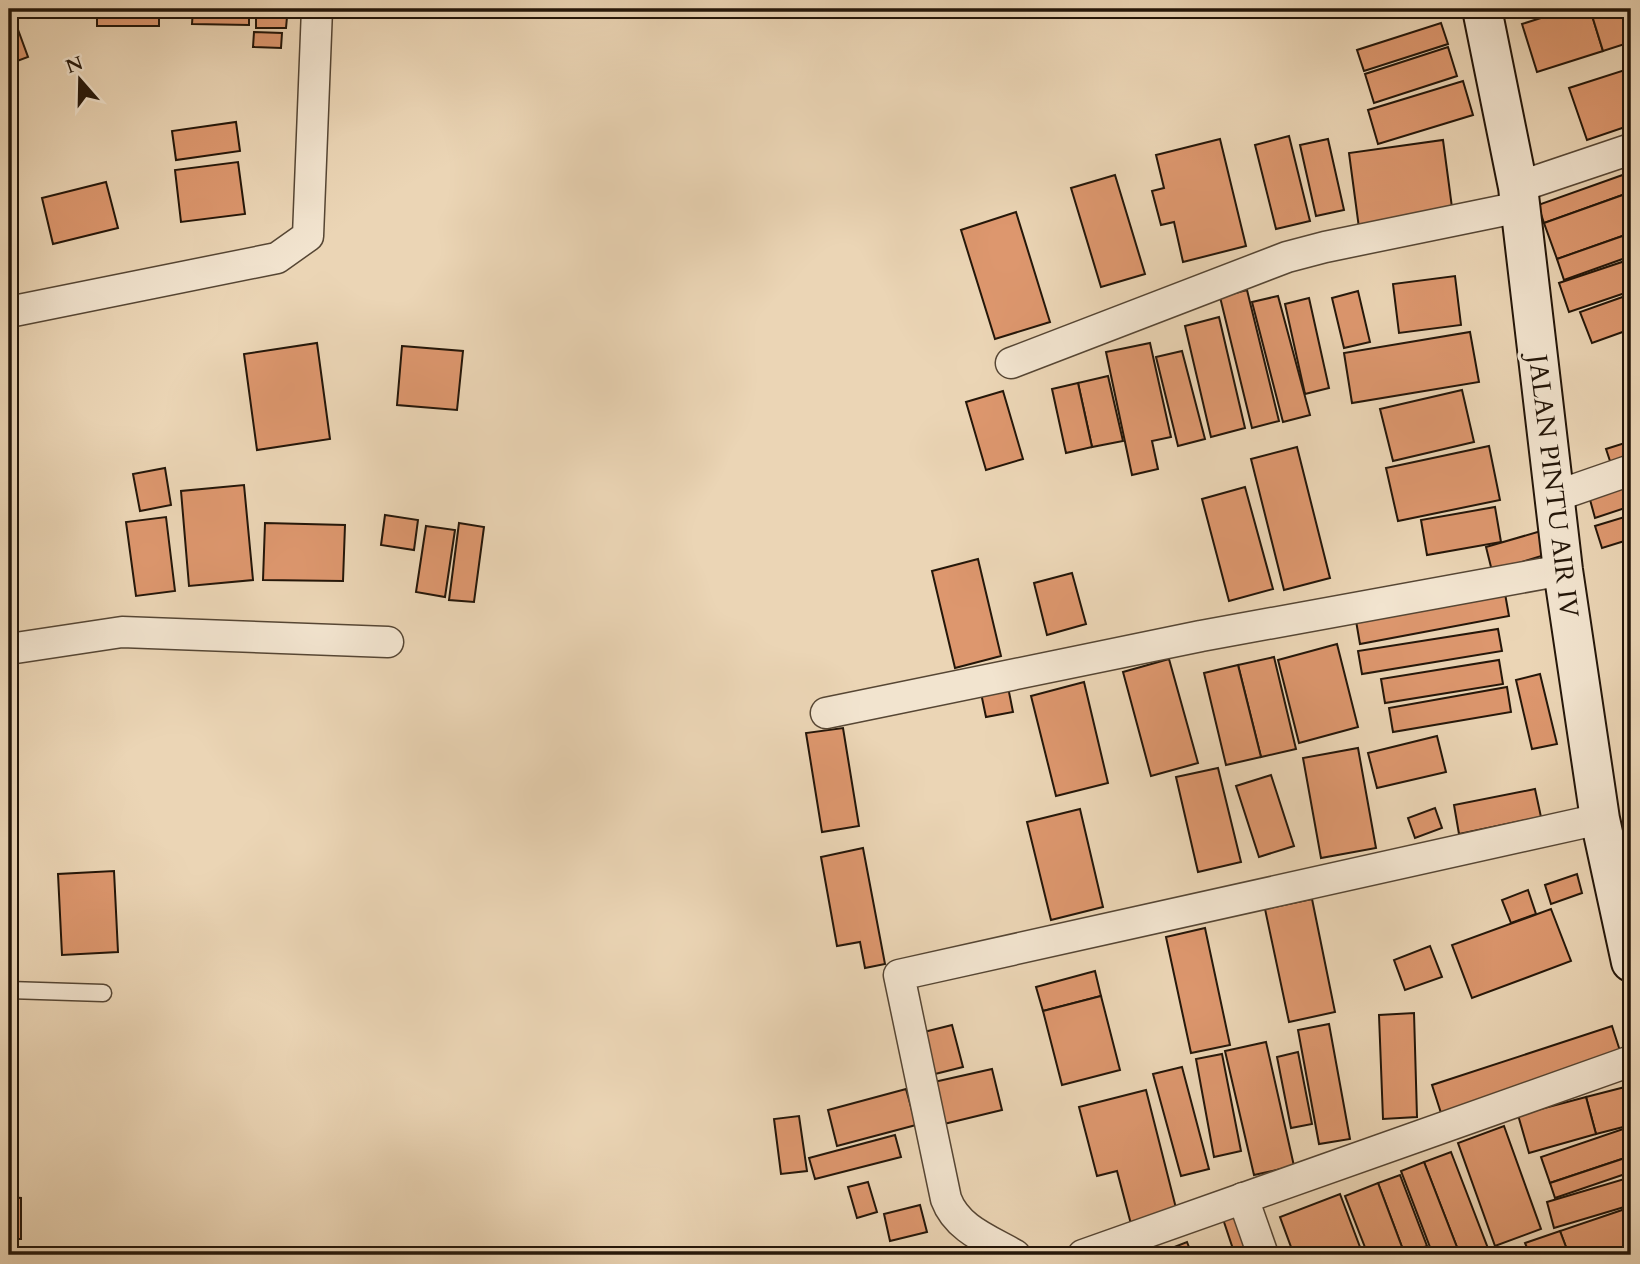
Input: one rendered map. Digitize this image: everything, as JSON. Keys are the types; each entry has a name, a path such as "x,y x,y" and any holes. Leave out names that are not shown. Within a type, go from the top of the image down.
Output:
{"main road":[{"name":"JALAN PINTU AIR IV","path":"1482,9 1519,197 1563,570 1600,819 1622,874 1631,962"}],"street":[{"path":"9,312 277,258 308,236 317,9"},
{"path":"1011,363 1287,257 1519,197 1631,149"},
{"path":"1556,496 1631,470"},
{"path":"826,713 1201,636 1563,570"},
{"path":"9,649 122,632 388,642"},
{"path":"1015,1255 961,1224 950,1212 899,975 1600,819"},
{"path":"1083,1255 1631,1060"},
{"path":"1243,1198 1263,1255"}],"lane":[{"path":"9,990 103,993"}],"building":[{"path":"97,9 159,9 159,26 97,26"},
{"path":"193,9 249,9 249,25 192,24"},
{"path":"254,9 288,9 288,14 254,13"},
{"path":"1569,9 1590,9 1603,51 1537,72 1522,24"},
{"path":"1590,9 1631,9 1631,42 1603,51"},
{"path":"13,16 28,57 9,64 9,18"},
{"path":"256,16 287,17 286,28 256,28"},
{"path":"1441,23 1448,44 1364,71 1357,50"},
{"path":"254,32 282,33 281,48 253,47"},
{"path":"1448,47 1457,76 1374,103 1365,74"},
{"path":"1631,68 1631,125 1587,140 1569,88"},
{"path":"1463,81 1473,115 1378,144 1368,110"},
{"path":"236,122 240,151 176,160 172,131"},
{"path":"1289,136 1310,221 1276,229 1255,145"},
{"path":"1220,139 1246,246 1183,262 1174,222 1161,225 1152,191 1164,188 1156,155"},
{"path":"1328,139 1344,210 1316,216 1300,145"},
{"path":"1443,140 1453,215 1359,228 1349,153"},
{"path":"238,162 245,214 181,222 175,170"},
{"path":"1631,172 1631,192 1544,223 1538,205"},
{"path":"1115,175 1145,274 1101,287 1071,188"},
{"path":"106,182 118,228 53,244 42,198"},
{"path":"1631,192 1631,233 1557,259 1544,223"},
{"path":"1016,212 1050,322 995,339 961,230"},
{"path":"1631,233 1631,256 1564,280 1557,259"},
{"path":"1631,259 1631,291 1569,312 1559,283"},
{"path":"1455,276 1461,325 1399,333 1393,284"},
{"path":"1247,290 1279,421 1252,428 1220,297"},
{"path":"1358,291 1370,342 1344,348 1332,298"},
{"path":"1631,294 1631,329 1592,343 1580,312"},
{"path":"1278,296 1310,415 1283,422 1252,302"},
{"path":"1309,298 1329,388 1305,394 1285,304"},
{"path":"1219,317 1245,428 1211,437 1185,326"},
{"path":"1470,332 1479,382 1352,403 1344,353"},
{"path":"317,343 330,439 257,450 244,354"},
{"path":"1150,343 1171,437 1152,441 1158,469 1132,475 1106,352"},
{"path":"402,346 463,351 457,410 397,405"},
{"path":"1182,351 1205,439 1178,446 1156,357"},
{"path":"1108,376 1123,441 1092,447 1078,383"},
{"path":"1078,383 1092,447 1066,453 1052,389"},
{"path":"1462,390 1474,442 1393,461 1380,409"},
{"path":"1003,391 1023,459 986,470 966,402"},
{"path":"1631,441 1631,467 1614,473 1606,449"},
{"path":"1489,446 1500,500 1398,521 1386,468"},
{"path":"1297,447 1330,578 1284,590 1251,459"},
{"path":"165,468 171,505 140,511 133,474"},
{"path":"1627,484 1631,506 1595,518 1589,496"},
{"path":"244,485 253,580 189,586 181,491"},
{"path":"1245,487 1273,589 1229,601 1202,499"},
{"path":"1495,507 1501,542 1427,555 1421,520"},
{"path":"385,515 418,520 414,550 381,545"},
{"path":"1631,515 1631,539 1602,548 1595,526"},
{"path":"166,517 175,591 136,596 126,522"},
{"path":"265,523 345,525 343,581 263,580"},
{"path":"459,523 484,527 474,602 449,600"},
{"path":"426,526 455,530 445,597 416,592"},
{"path":"1541,531 1548,554 1492,571 1486,547"},
{"path":"978,559 1001,656 955,668 932,571"},
{"path":"1072,573 1086,624 1047,635 1034,583"},
{"path":"1504,588 1509,616 1360,644 1355,615"},
{"path":"1498,629 1502,651 1362,674 1358,651"},
{"path":"1337,644 1358,727 1299,743 1278,660"},
{"path":"1274,657 1296,749 1261,757 1238,665"},
{"path":"1169,659 1198,763 1151,776 1123,672"},
{"path":"1499,660 1503,684 1385,703 1381,679"},
{"path":"1238,665 1261,757 1226,765 1204,673"},
{"path":"1540,674 1557,744 1532,749 1516,680"},
{"path":"1084,682 1108,783 1056,796 1031,696"},
{"path":"1008,687 1013,712 986,717 981,693"},
{"path":"1507,687 1511,712 1393,732 1389,708"},
{"path":"843,728 859,826 822,832 806,733"},
{"path":"1437,736 1446,772 1377,788 1368,753"},
{"path":"1358,748 1376,848 1321,858 1303,758"},
{"path":"1218,768 1241,862 1198,872 1176,777"},
{"path":"1271,775 1294,846 1259,857 1236,786"},
{"path":"1535,789 1541,817 1459,834 1454,805"},
{"path":"1435,808 1442,828 1415,838 1408,818"},
{"path":"1080,809 1103,907 1051,920 1027,822"},
{"path":"863,848 885,964 865,968 860,942 837,946 821,857"},
{"path":"114,871 118,952 62,955 58,874"},
{"path":"1577,874 1582,893 1551,904 1545,885"},
{"path":"1528,890 1536,914 1511,923 1502,900"},
{"path":"1312,899 1335,1012 1289,1022 1265,909"},
{"path":"1551,909 1571,961 1472,998 1452,945"},
{"path":"1205,928 1230,1045 1191,1053 1166,937"},
{"path":"1430,946 1442,977 1405,990 1394,960"},
{"path":"1095,971 1101,996 1043,1011 1036,987"},
{"path":"1101,996 1120,1070 1062,1085 1043,1011"},
{"path":"1414,1013 1417,1117 1383,1119 1379,1015"},
{"path":"1329,1024 1350,1139 1319,1144 1298,1030"},
{"path":"952,1025 963,1067 935,1074 924,1032"},
{"path":"1612,1026 1621,1054 1441,1113 1432,1085"},
{"path":"1266,1042 1294,1166 1254,1175 1225,1051"},
{"path":"1298,1052 1312,1124 1291,1128 1277,1057"},
{"path":"1222,1054 1241,1151 1214,1157 1196,1059"},
{"path":"1182,1067 1209,1169 1181,1176 1153,1074"},
{"path":"992,1069 1002,1110 944,1124 934,1082"},
{"path":"1625,1087 1631,1125 1596,1134 1586,1097"},
{"path":"906,1089 916,1125 837,1146 828,1110"},
{"path":"1146,1090 1177,1212 1131,1224 1117,1171 1097,1176 1079,1107"},
{"path":"1586,1097 1596,1134 1529,1153 1518,1115"},
{"path":"799,1116 807,1171 781,1174 774,1119"},
{"path":"1504,1126 1541,1229 1495,1246 1458,1143"},
{"path":"1626,1128 1631,1142 1631,1156 1550,1183 1541,1157"},
{"path":"895,1135 901,1157 815,1179 809,1158"},
{"path":"1451,1152 1489,1251 1478,1255 1460,1255 1424,1162"},
{"path":"1631,1156 1631,1172 1555,1198 1550,1183"},
{"path":"1424,1162 1460,1255 1433,1255 1401,1171"},
{"path":"1400,1175 1427,1246 1405,1255 1378,1183"},
{"path":"1631,1177 1631,1205 1554,1228 1547,1202"},
{"path":"868,1182 877,1212 857,1218 848,1187"},
{"path":"1378,1183 1405,1255 1368,1255 1345,1196"},
{"path":"1340,1194 1363,1255 1294,1255 1280,1217"},
{"path":"9,1197 21,1198 21,1239 9,1239"},
{"path":"920,1205 927,1232 890,1241 884,1214"},
{"path":"1631,1207 1631,1255 1569,1255 1560,1231"},
{"path":"1242,1214 1256,1255 1235,1255 1223,1219"},
{"path":"1560,1231 1569,1255 1530,1255 1525,1243"},
{"path":"1187,1242 1192,1255 1154,1255"}]}
